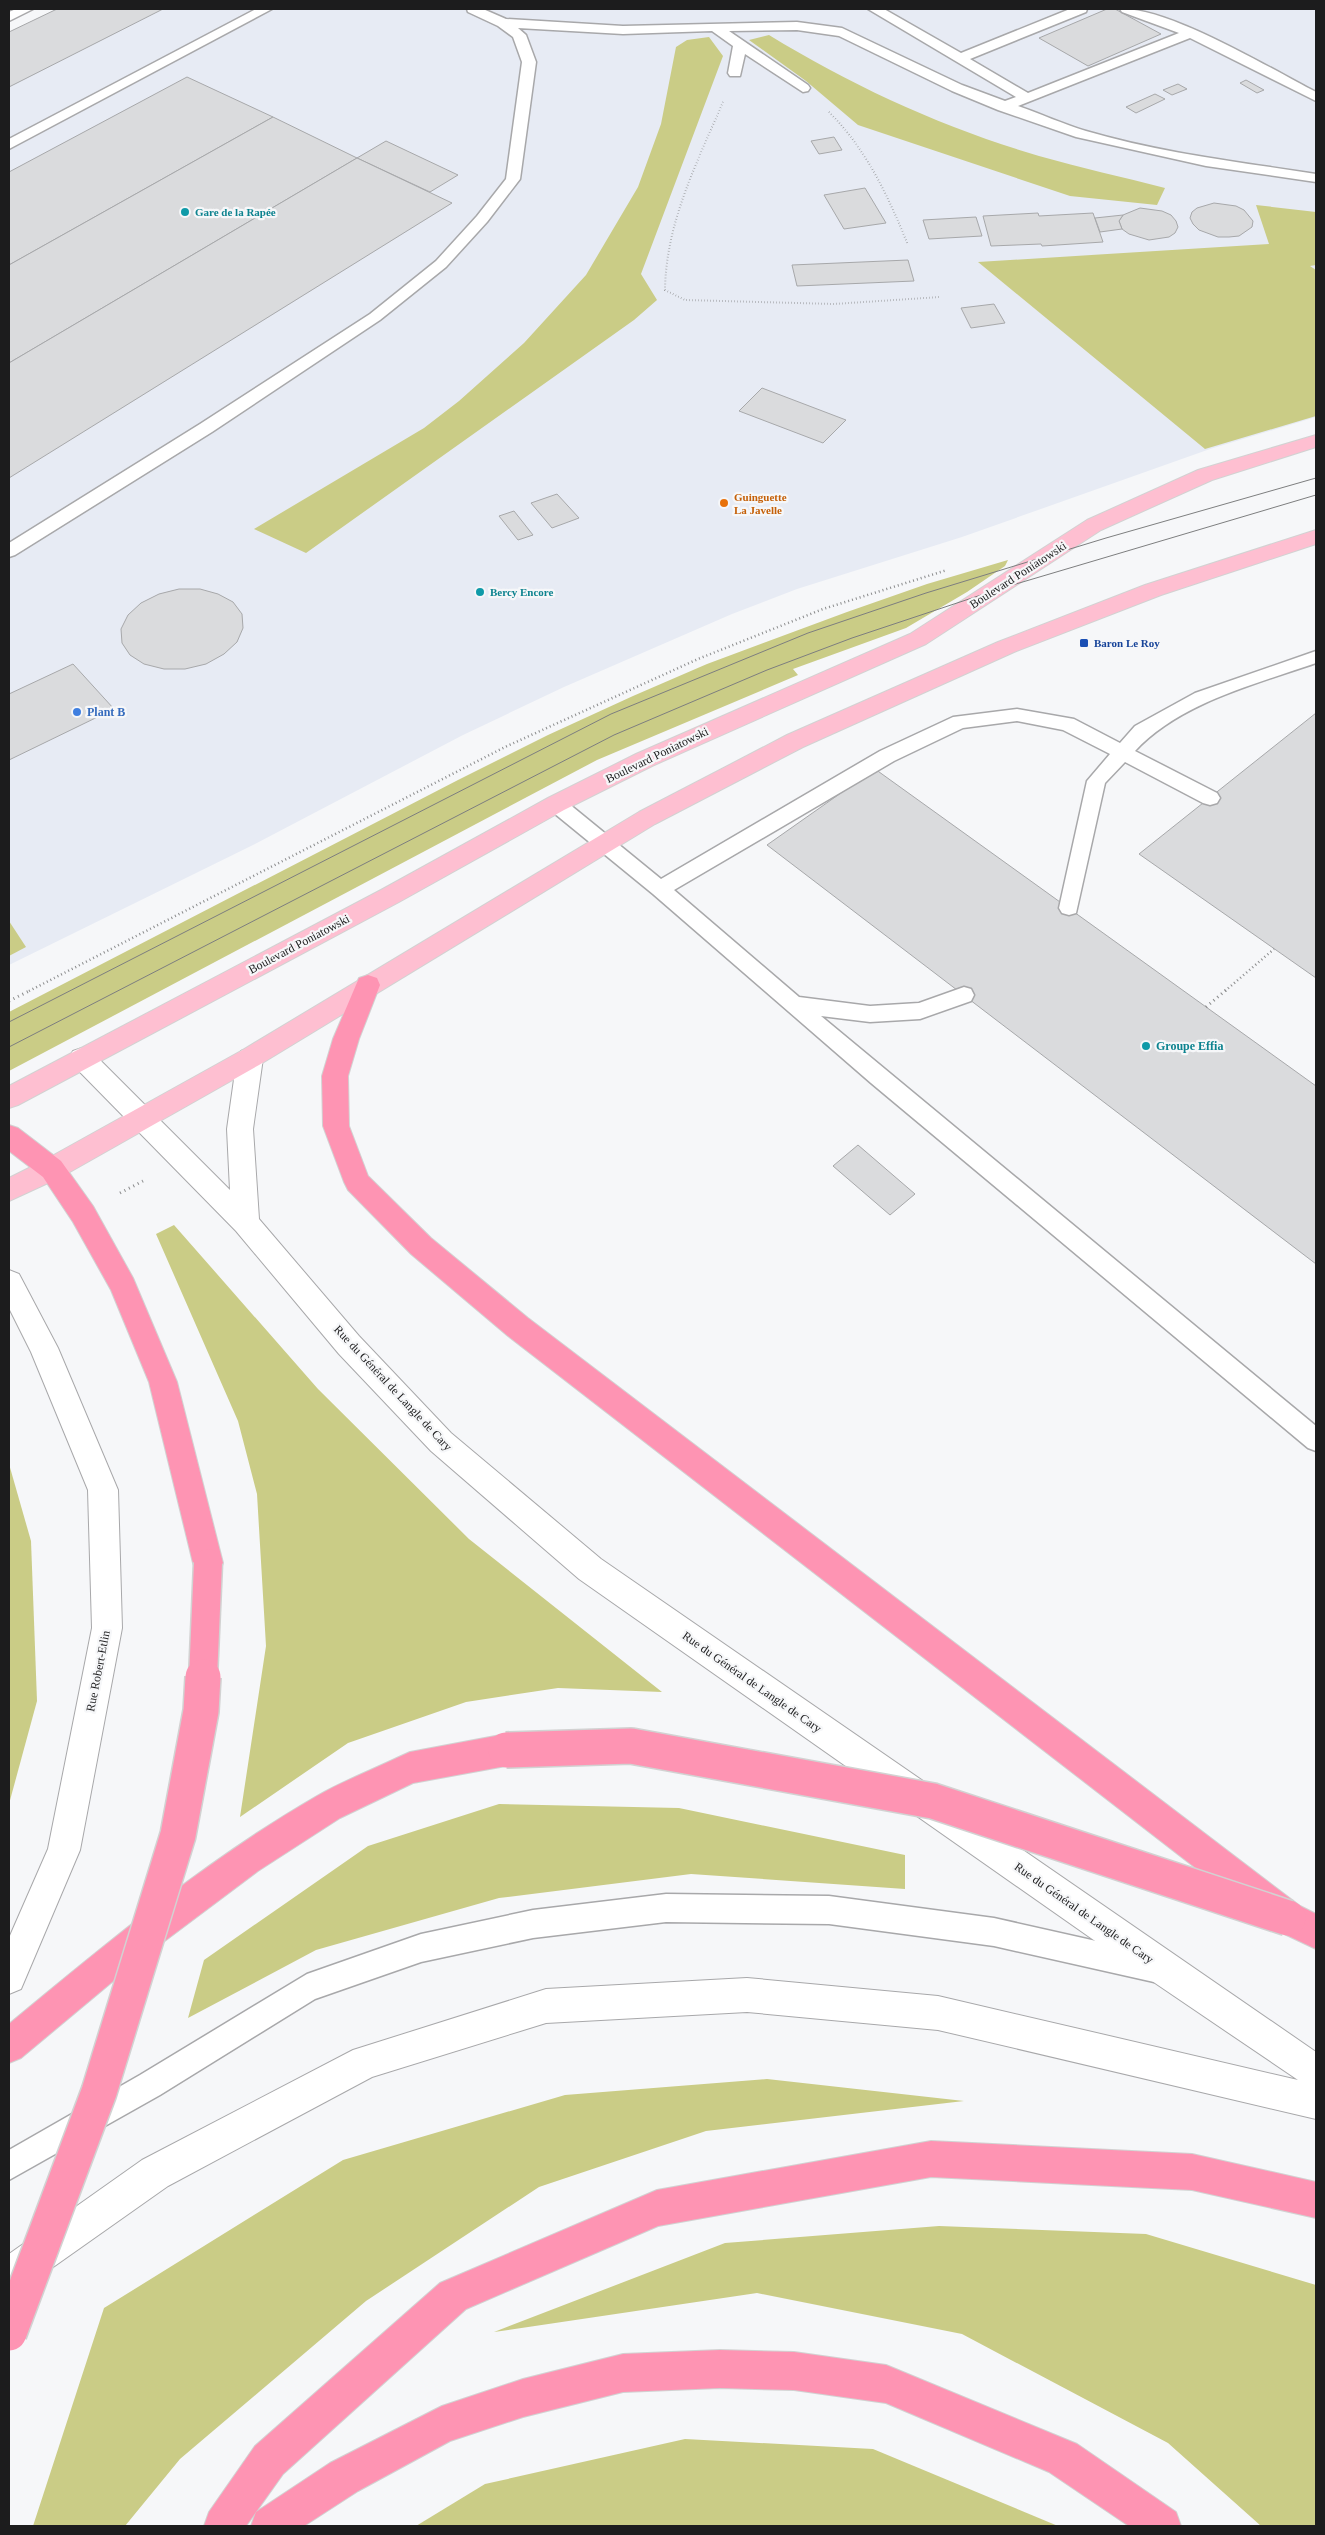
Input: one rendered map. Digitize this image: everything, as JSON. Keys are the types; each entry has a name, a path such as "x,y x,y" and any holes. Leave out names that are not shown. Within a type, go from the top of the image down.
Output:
{"highway":[{"path":"368,985 346,1039 335,1076 336,1126 357,1182 421,1246 518,1327 1302,1925"},
{"path":"9,1136 52,1169 82,1214 123,1286 163,1382 208,1562 201,1711 178,1835 99,2092 9,2333"},
{"path":"9,2046 118,1954 239,1864 330,1807 410,1768 506,1750 630,1746 933,1801 1302,1925"},
{"path":"223,2526 269,2460 452,2296 657,2208 931,2159 1192,2172 1316,2200"},
{"path":"270,2526 344,2477 442,2425 523,2398 623,2373 720,2369 794,2371 886,2384 1063,2458 1162,2526"}],"main road":[{"name":"Boulevard Poniatowski","path":"9,1098 390,896 556,804 644,760 816,686 918,639 1094,525 1205,475 1316,442"},
{"path":"9,1190 52,1169 250,1058 647,818 795,742 1006,647 1153,590 1316,537"},
{"name":"Rue du Général de Langle de Cary","path":"82,1058 246,1223 350,1345 441,1442 590,1570 1167,1971 1316,2072"},
{"path":"246,1223 240,1129 250,1058"},
{"name":"Rue Robert-Etlin","path":"9,1282 44,1348 102,1490 107,1628 64,1850 9,1977"},
{"path":"9,2276 155,2172 366,2062 546,2006 747,1995 938,2013 1316,2102"}],"lane":[{"path":"9,17 26,9"},
{"path":"9,144 264,9"},
{"path":"9,551 206,428 351,332 441,264 482,218 513,179 529,62 519,35 503,23 473,9"},
{"path":"875,9 1027,98"},
{"path":"959,58 1081,9"},
{"path":"1127,9 1191,33 1316,97"},
{"path":"503,23 623,30 715,26 798,26 842,32 957,88 1003,107 1081,134 1206,162 1316,178"},
{"path":"715,26 803,88"},
{"path":"1003,107 1191,33"},
{"path":"735,73 740,43"},
{"path":"1081,134 1133,133"},
{"path":"1069,908 1096,781 1142,731 1201,697 1316,657"},
{"path":"660,888 887,756 960,722 1017,715 1067,724 1210,798"},
{"path":"556,804 603,844 660,888 792,1004 1316,1440"},
{"path":"792,1004 870,1014 920,1010 964,995"},
{"path":"9,2166 150,2085 307,1988 420,1948 533,1924 666,1908 829,1910 994,1932 1167,1971"}],"path":[{"path":"735,73 670,234 664,268 665,290 685,300 834,304 940,296"},
{"path":"803,88 852,135 865,151 894,210 908,245"},
{"path":"9,1001 505,746 698,659 823,609 954,568"},
{"path":"1206,1007 1274,949"},
{"path":"119,1194 144,1180"}],"shaded area":[{"path":"62,9 1316,9 1316,417 1210,449 962,537 797,589 732,614 564,687 463,735 253,845 9,965 9,37"}],"green space":[{"path":"769,35 867,89 969,133 1070,165 1165,188 1157,205 1070,196 858,125 806,81 749,40"},
{"path":"709,37 723,56 641,274 657,300 634,320 306,553 254,529 424,428 459,401 524,343 586,275 638,187 661,124 676,47 687,40"},
{"path":"1256,205 1316,212 1316,265 1310,266 1316,270 1316,416 1205,449 978,262 1269,244"},
{"path":"1008,560 1005,566 967,592 906,628 793,669 798,675 597,760 9,1071 9,1012 458,780 548,735 707,664 927,584"},
{"path":"9,921 26,947 9,956"},
{"path":"174,1225 318,1389 469,1539 662,1692 558,1688 466,1702 348,1743 240,1817 266,1646 257,1494 238,1421 156,1234"},
{"path":"9,1464 31,1541 37,1701 9,1804"},
{"path":"499,1804 679,1808 905,1855 905,1889 691,1874 499,1898 316,1950 188,2018 204,1960 368,1846"},
{"path":"767,2079 964,2101 706,2131 539,2187 366,2301 180,2459 125,2526 33,2526 104,2308 343,2160 565,2095"},
{"path":"939,2226 1146,2234 1316,2285 1316,2526 1261,2526 1168,2443 962,2334 757,2293 494,2332 725,2243"},
{"path":"685,2439 873,2449 1058,2526 416,2526 485,2484"}],"building":[{"path":"57,9 163,9 9,87 9,32"},
{"path":"1107,9 1115,9 1161,34 1088,66 1039,38"},
{"path":"187,77 273,117 9,265 9,172"},
{"path":"1246,80 1264,90 1257,93 1240,83"},
{"path":"1178,84 1187,89 1172,95 1163,90"},
{"path":"1155,94 1165,99 1136,113 1126,107"},
{"name":"Gare de la Rapée","path":"273,117 357,158 9,363 9,265"},
{"path":"834,137 842,150 819,154 811,141"},
{"path":"386,141 458,175 430,192 357,158"},
{"path":"357,158 452,203 9,478 9,363"},
{"path":"865,188 886,223 844,229 824,195"},
{"path":"1214,203 1236,206 1244,210 1253,221 1252,227 1239,236 1229,237 1218,237 1199,230 1190,218 1192,212 1197,208"},
{"path":"1140,208 1162,211 1171,215 1178,227 1175,233 1169,237 1149,240 1129,234 1122,229 1119,221 1123,215"},
{"path":"1038,213 1039,216 1093,213 1103,242 1042,246 1041,244 991,246 983,216"},
{"path":"1123,215 1119,221 1122,229 1100,232 1095,218"},
{"path":"976,217 982,236 929,239 923,220"},
{"path":"908,260 914,281 797,286 792,265"},
{"path":"994,304 1005,323 971,328 961,308"},
{"path":"762,388 846,420 823,443 739,411"},
{"path":"557,494 579,518 552,528 531,503"},
{"path":"514,511 533,535 518,540 499,516"},
{"path":"179,589 200,589 218,594 233,602 242,614 243,628 237,642 224,654 206,664 185,669 164,669 144,664 130,655 122,643 121,629 128,615 141,603 159,594"},
{"path":"73,664 114,709 9,760 9,694"},
{"path":"1316,713 1316,978 1139,854"},
{"name":"Groupe Effia","path":"875,769 1316,1086 1316,1264 767,845"},
{"path":"858,1145 915,1194 890,1215 833,1166"}],"tram line":[{"path":"9,1022 611,714 808,633 926,593 1106,538 1316,478"},
{"path":"9,1047 614,735 767,670 852,638 999,589 1316,495"}],"place":[{"name":"Gare de la Rapée","path":"185,212"},
{"name":"Guinguette La Javelle","path":"724,503"},
{"name":"Bercy Encore","path":"480,592"},
{"name":"Baron Le Roy","path":"1084,643"},
{"name":"Plant B","path":"77,712"},
{"name":"Groupe Effia","path":"1146,1046"}]}
